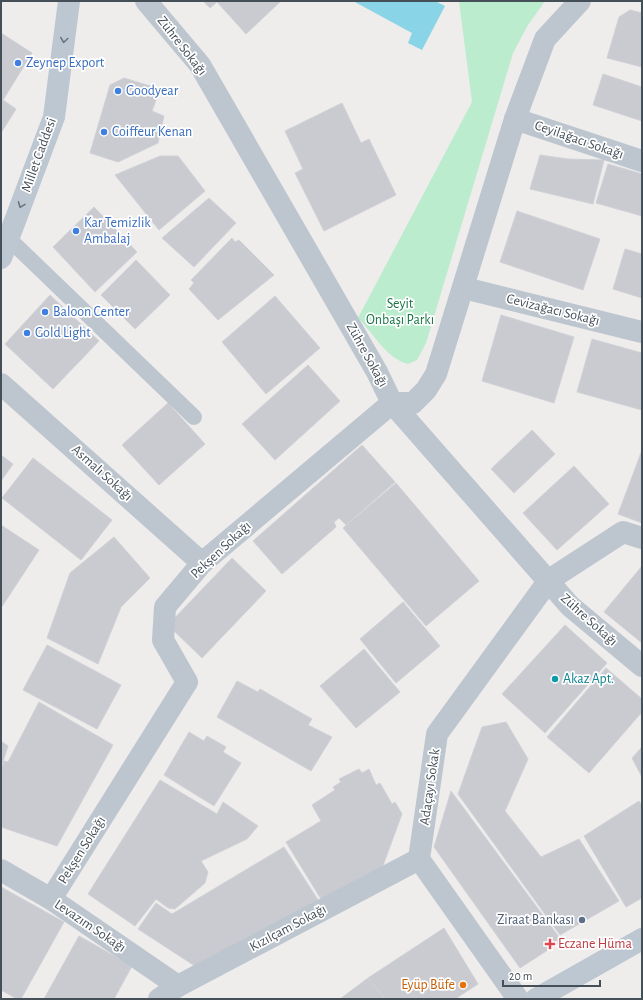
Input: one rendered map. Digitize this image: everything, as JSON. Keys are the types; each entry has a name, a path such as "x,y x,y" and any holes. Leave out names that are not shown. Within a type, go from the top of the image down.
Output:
{"street":[{"name":"Millet Caddesi","path":"5,248 54,117 69,1"},
{"name":"Zühre Sokağı","path":"146,1 200,65 377,372 392,403 549,580 570,606 642,666"},
{"path":"392,403 413,403 426,390 436,374 464,288 515,119 544,39 580,1"},
{"name":"Ceyilağacı Sokağı","path":"515,119 642,161"},
{"name":"Cevizağacı Sokağı","path":"464,288 642,332"},
{"name":"Asmalı Sokağı","path":"1,384 202,563"},
{"name":"Pekşen Sokağı","path":"51,899 187,682 163,640 164,607 202,563 392,403"},
{"path":"549,580 622,532 642,538"},
{"name":"Adaçayı Sokak","path":"419,859 437,734 549,580"},
{"path":"419,859 518,999"},
{"name":"Kızılçam Sokağı","path":"159,999 178,986 419,859"},
{"name":"Levazım Sokağı","path":"1,870 51,899 178,986"},
{"path":"536,999 642,939"}],"lane":[{"path":"5,248 194,417"}],"green space":[{"name":"Seyit Onbaşı Parkı","path":"459,1 545,1 528,25 513,53 426,343 417,360 408,364 393,357 358,318 472,102"}],"water":[{"path":"353,1 435,1 445,6 422,50 408,43 412,33"}],"building":[{"path":"203,1 281,1 246,34 217,2 210,8"},
{"path":"630,10 642,13 642,67 607,58 619,17"},
{"path":"1,33 32,53 3,100 16,109 1,133"},
{"path":"603,74 642,87 642,121 593,105"},
{"path":"124,78 160,89 152,111 164,116 158,143 118,162 90,153 110,85"},
{"path":"342,103 361,143 369,139 396,195 324,231 295,173 303,169 285,131"},
{"path":"540,155 568,159 604,160 593,204 530,189"},
{"path":"160,156 178,156 205,191 159,230 115,175"},
{"path":"608,164 642,174 642,216 596,203"},
{"path":"209,198 236,223 194,267 162,238"},
{"path":"94,207 137,252 95,292 53,247"},
{"path":"517,211 600,239 583,290 500,262"},
{"path":"232,238 235,242 239,240 274,275 218,320 189,289 194,283 191,280"},
{"path":"625,249 642,254 642,298 613,289"},
{"path":"136,260 170,295 135,329 101,295"},
{"path":"50,295 99,341 53,389 5,344"},
{"path":"275,296 320,348 266,394 222,342"},
{"path":"501,315 574,337 554,403 482,381"},
{"path":"592,339 642,353 642,410 577,392"},
{"path":"308,365 340,401 275,460 242,424"},
{"path":"168,403 205,444 159,485 122,445"},
{"path":"532,430 555,454 514,493 491,469"},
{"path":"362,445 395,482 346,525 339,518 334,522 336,527 282,574 253,541"},
{"path":"642,450 642,523 618,514"},
{"path":"1,455 13,464 1,481"},
{"path":"33,458 112,520 81,560 2,498"},
{"path":"574,466 609,504 557,550 523,513"},
{"path":"396,483 479,581 426,626 343,528"},
{"path":"1,525 39,550 1,608"},
{"path":"114,537 150,578 121,607 98,664 47,638 70,573"},
{"path":"232,558 266,591 202,658 168,625"},
{"path":"642,566 642,643 604,612"},
{"path":"403,602 440,646 396,683 360,639"},
{"name":"Akaz Apt.","path":"565,625 607,663 545,733 502,694"},
{"path":"47,645 121,685 97,729 23,690"},
{"path":"364,649 400,692 356,728 320,686"},
{"path":"606,668 642,699 642,712 589,773 547,737"},
{"path":"237,681 258,692 260,689 312,719 308,725 332,737 311,771 217,717"},
{"path":"39,702 113,745 57,846 1,827 1,771 4,761 8,762"},
{"path":"506,722 528,759 505,811 541,857 579,839 619,901 560,935 458,794 482,727"},
{"path":"189,732 204,741 207,736 226,747 223,752 241,763 214,806 164,775"},
{"path":"1,741 8,746 1,768"},
{"path":"642,747 642,777 632,758"},
{"path":"359,769 362,773 369,769 376,785 380,783 392,804 395,802 402,814 381,871 324,904 286,842 321,821 312,805 335,790 333,787 341,782 339,779"},
{"path":"160,780 217,814 223,802 258,826 247,839 201,861 208,872 205,883 175,909 168,908 156,899 135,926 88,894"},
{"path":"451,791 562,941 520,968 434,847"},
{"path":"639,801 642,806 642,898 626,907 584,836"},
{"path":"284,847 320,903 198,968 138,929 156,903 172,914"},
{"path":"1,887 64,922 21,999 17,999 1,990"},
{"path":"444,928 478,984 455,999 385,999 368,978"},
{"path":"79,936 132,966 114,999 44,999"},
{"path":"368,978 385,999 340,999"}],"place":[{"name":"Zeynep Export","path":"18,63"},
{"name":"Goodyear","path":"118,91"},
{"name":"Coiffeur Kenan","path":"104,132"},
{"name":"Kar Temizlik Ambalaj","path":"76,231"},
{"name":"Baloon Center","path":"45,312"},
{"name":"Gold Light","path":"27,333"},
{"name":"Akaz Apt.","path":"555,679"},
{"name":"Ziraat Bankası","path":"582,920"},
{"name":"Eczane Hüma","path":"550,944"},
{"name":"Eyüp Büfe","path":"463,985"}]}
